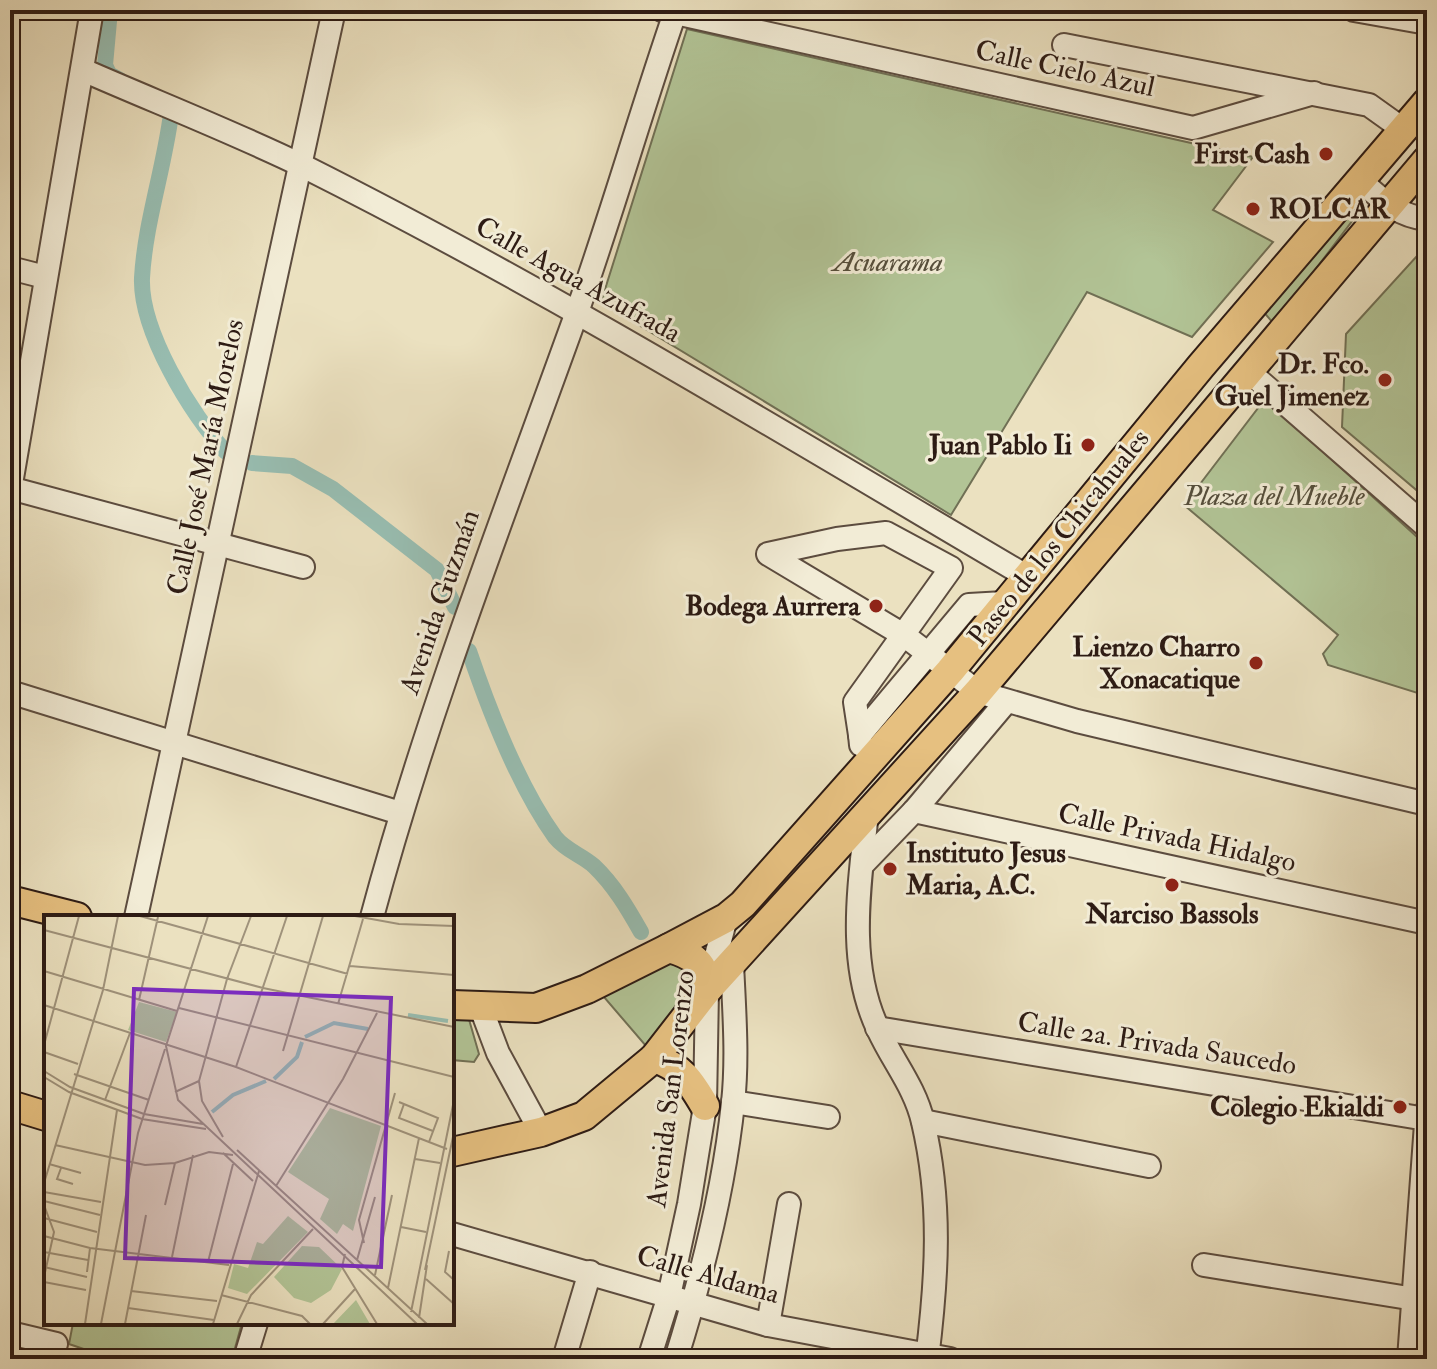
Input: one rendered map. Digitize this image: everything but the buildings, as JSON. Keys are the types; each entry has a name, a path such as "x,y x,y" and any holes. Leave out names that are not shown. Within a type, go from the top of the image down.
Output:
{"main road":[{"name":"Paseo de los Chicahuales","path":"454,1005 536,1008 587,989 734,911 863,767 940,662 1004,603 1427,102"},
{"name":"Paseo de los Chicahuales","path":"454,1152 541,1132 593,1110 654,1058 707,990 978,692 1427,160"},
{"path":"10,900 69,915"},
{"path":"734,911 748,931 759,932"},
{"path":"669,948 699,962 707,977 707,990"},
{"path":"654,1058 675,1064 705,1106"},
{"path":"10,1105 44,1115"}],"street":[{"path":"92,10 10,489 303,567"},
{"name":"Calle José María Morelos","path":"136,915 334,10"},
{"path":"1354,10 1427,23"},
{"name":"Calle Cielo Azul","path":"671,11 1193,128 1314,93"},
{"name":"Avenida Guzmán","path":"373,915 400,813 452,656 577,311 671,11"},
{"path":"1064,45 1369,105 1404,130"},
{"name":"Calle Agua Azufrada","path":"83,70 301,166 577,311 1026,576"},
{"path":"1361,181 1388,207 1410,217 1427,219"},
{"path":"10,268 45,277"},
{"path":"1248,371 1427,527"},
{"path":"863,767 855,702 905,636 951,568 886,533 837,539 768,554 905,636 978,692 1006,702 1427,804"},
{"path":"860,735 940,662"},
{"path":"10,692 400,813"},
{"path":"862,865 914,811 1006,702"},
{"name":"Calle Privada Hidalgo","path":"914,811 1427,923"},
{"path":"867,812 857,941 877,1028 916,1095 923,1121 938,1218 935,1358"},
{"name":"Avenida San Lorenzo","path":"649,1359 669,1296 705,1106 707,990 734,911"},
{"name":"Avenida San Lorenzo","path":"676,1359 693,1304 720,1190 733,1102 732,963"},
{"path":"481,1008 498,1053 541,1132"},
{"name":"Calle 2a. Privada Saucedo","path":"877,1028 1426,1119"},
{"path":"733,1102 828,1117"},
{"path":"1409,1359 1421,1300 1427,1110"},
{"path":"923,1121 1149,1166"},
{"path":"768,1325 789,1204"},
{"name":"Calle Aldama","path":"454,1235 768,1325 935,1358"},
{"path":"1204,1265 1421,1300"},
{"path":"564,1359 590,1272"},
{"path":"245,1359 255,1325"},
{"path":"10,1333 57,1342"}],"green space":[{"name":"Acuarama","path":"687,29 1253,157 1213,210 1273,242 1192,337 1087,292 951,515 601,302"},
{"path":"1352,205 1362,208 1274,324 1262,310"},
{"name":"Dr. Fco. Guel Jimenez","path":"1427,245 1427,499 1342,427 1346,334"},
{"name":"Plaza del Mueble","path":"1265,399 1427,546 1427,696 1328,665 1323,654 1338,635 1184,505"},
{"path":"687,960 697,987 646,1046 598,990 645,964"},
{"path":"454,1012 468,1016 479,1054 474,1062 454,1060"},
{"path":"73,1325 241,1325 232,1359 113,1359 69,1344"}],"waterway":[{"path":"110,10 105,65 109,74 120,80"},
{"path":"171,114 147,237 142,278 144,299 149,322 170,371 198,417 226,452"},
{"path":"252,463 292,466 333,489 437,570 455,607"},
{"path":"469,651 506,747 542,817 559,842 589,862 608,881 641,932"}],"place":[{"name":"First Cash","path":"1326,154"},
{"name":"ROLCAR","path":"1253,209"},
{"name":"Dr. Fco. Guel Jimenez","path":"1385,380"},
{"name":"Juan Pablo Ii","path":"1088,445"},
{"name":"Bodega Aurrera","path":"876,606"},
{"name":"Lienzo Charro Xonacatique","path":"1256,663"},
{"name":"Instituto Jesus Maria, A.C.","path":"890,869"},
{"name":"Narciso Bassols","path":"1172,885"},
{"name":"Colegio Ekialdi","path":"1400,1107"}]}
